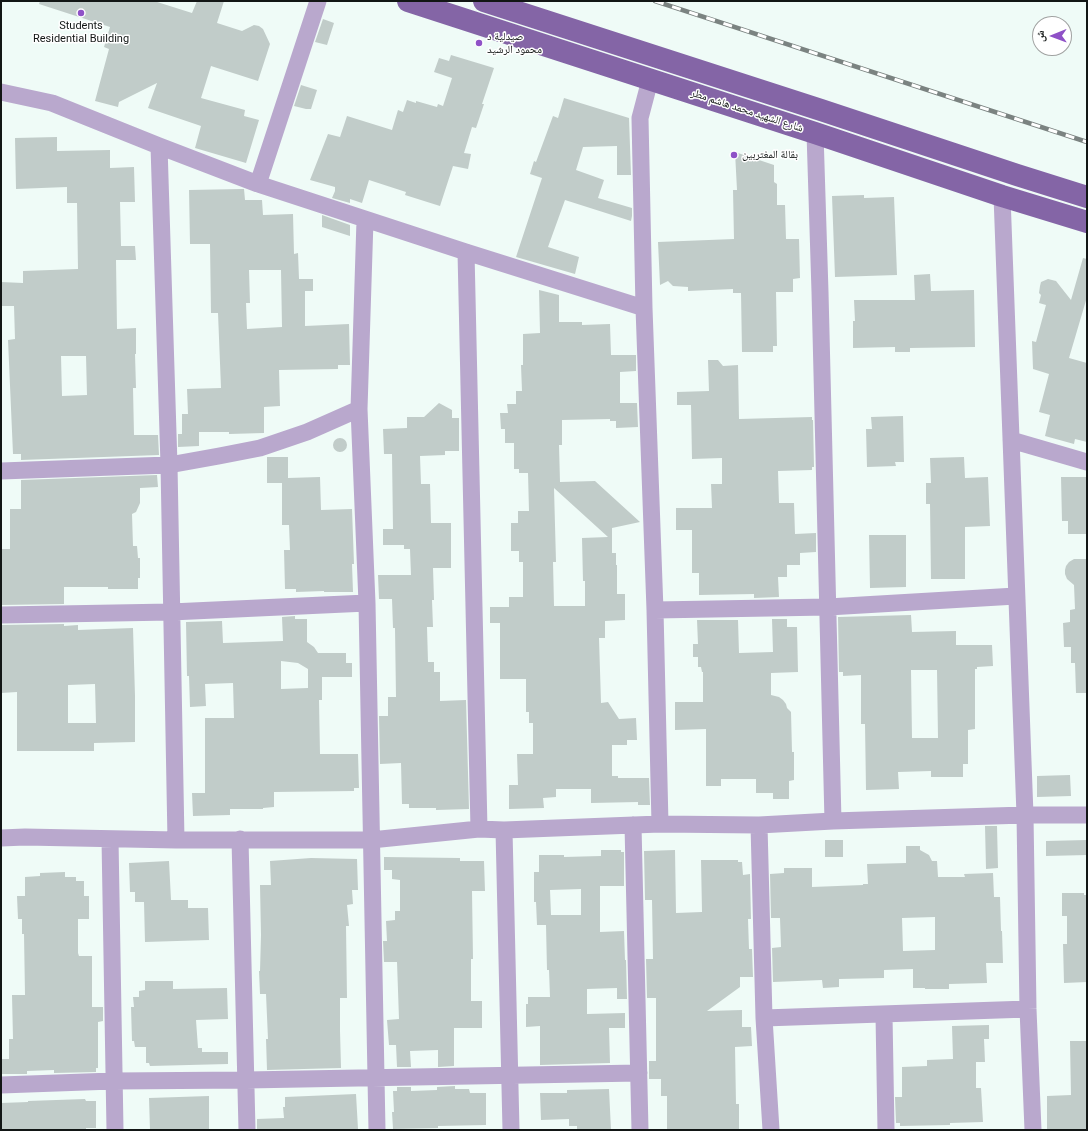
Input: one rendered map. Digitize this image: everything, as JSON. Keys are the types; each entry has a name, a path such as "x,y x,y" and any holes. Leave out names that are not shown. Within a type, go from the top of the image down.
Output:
{"main road":[{"name":"شارع الشهيد محمد هاشم مطر","path":"408,1 815,133 1002,196 1087,222"},
{"path":"484,1 799,102 1087,197"}],"street":[{"path":"258,184 318,1"},
{"path":"650,80 640,118 644,308 655,610 660,824"},
{"path":"1,92 52,103 158,146 258,184 365,220 644,308"},
{"path":"815,133 833,821"},
{"path":"158,146 169,465 176,840"},
{"path":"1002,196 1025,815 1028,1009 1033,1130"},
{"path":"365,220 359,408 367,603 377,1130"},
{"path":"466,252 479,829"},
{"path":"1,470 169,465 260,448 307,432 359,408"},
{"path":"1011,440 1087,462"},
{"path":"655,610 828,607 1016,596"},
{"path":"1,615 171,612 367,603"},
{"path":"1,838 371,840 479,829 504,830 660,824 759,825 833,821 1025,815 1087,815"},
{"path":"633,825 640,1130"},
{"path":"759,825 764,1018 772,1130"},
{"path":"504,830 511,1130"},
{"path":"110,839 115,1130"},
{"path":"240,839 247,1130"},
{"path":"764,1018 1028,1009"},
{"path":"884,1014 886,1130"},
{"path":"1,1085 113,1081 639,1073"}],"building":[{"path":"40,1 154,1 192,13 197,1 224,1 217,23 242,31 254,25 263,29 270,44 258,81 211,66 201,98 245,110 244,116 259,120 246,163 195,148 201,126 148,108 157,83 119,102 118,107 95,101 109,49 104,47 110,27 39,4"},
{"path":"323,19 334,23 327,45 315,42"},
{"path":"451,55 494,68 476,128 472,127 464,153 471,154 468,169 453,166 440,206 405,195 406,192 369,180 362,203 350,199 350,203 332,198 335,187 310,180 328,134 340,137 347,116 392,130 398,110 403,112 407,100 437,107 438,104 443,106 452,78 434,72 439,58 449,61"},
{"path":"301,85 317,90 311,109 294,106"},
{"path":"564,98 629,118 631,175 617,175 617,146 583,147 576,170 604,180 598,198 632,208 631,221 565,200 548,247 579,257 575,274 516,257 542,178 530,174 553,116 558,118"},
{"path":"57,137 57,151 110,150 110,168 134,167 135,202 120,202 121,246 135,246 136,260 116,260 117,329 136,328 136,388 133,388 134,435 158,435 159,455 21,460 21,454 13,454 8,340 15,339 14,306 1,306 1,282 23,283 23,271 78,269 77,203 67,203 67,187 16,189 15,138","holes":["61,356 86,356 87,395 62,396"]},
{"path":"735,152 774,165 774,182 777,184 777,205 785,205 786,239 799,239 800,278 793,279 793,292 776,292 777,346 773,346 773,352 742,352 741,293 733,293 733,289 688,291 688,287 673,286 668,281 660,285 658,242 734,239 733,190 737,190"},
{"path":"244,189 245,200 262,200 263,215 293,214 294,254 298,253 299,279 313,279 313,291 305,291 305,326 349,324 350,365 338,365 338,369 279,370 280,406 264,407 264,433 229,434 229,432 199,432 199,446 178,447 178,434 182,434 182,414 188,414 187,389 221,388 218,313 211,313 210,244 190,244 189,190","holes":["249,270 281,270 282,327 247,329 246,303 250,303"]},
{"path":"864,195 864,198 894,197 897,275 835,277 832,196"},
{"path":"322,215 350,225 350,236 322,227"},
{"path":"1083,258 1087,259 1087,297 1069,358 1087,363 1087,442 1075,439 1074,444 1045,436 1050,415 1039,412 1049,374 1033,369 1032,341 1036,342 1046,305 1039,303 1041,295 1039,293 1041,282 1048,279 1056,281 1071,300"},
{"path":"930,274 931,291 974,290 975,347 910,348 910,352 895,352 895,347 853,348 853,321 855,321 854,300 915,300 914,275"},
{"path":"539,290 559,295 559,322 582,322 582,325 610,324 611,355 636,355 636,371 620,372 620,403 637,403 638,427 616,428 616,421 610,421 610,419 562,420 562,445 559,445 560,482 595,481 640,522 612,528 612,553 616,553 617,565 617,594 625,594 625,620 605,621 605,638 599,638 601,703 608,702 619,719 636,718 637,740 627,740 627,745 612,745 612,776 618,776 618,778 649,778 650,805 638,805 638,802 591,803 591,789 556,789 556,797 543,798 544,808 509,809 509,785 518,785 517,754 533,754 533,723 529,723 529,712 526,712 526,679 500,679 500,623 490,623 490,607 509,607 509,597 523,597 523,562 519,562 519,551 511,551 511,523 518,523 518,511 529,511 528,473 519,473 519,469 514,469 514,443 505,443 505,429 501,429 500,413 508,413 507,404 516,404 516,391 522,391 521,365 523,365 523,334 540,333","holes":["554,488 608,537 582,538 585,606 554,606 553,562 556,562"]},
{"path":"708,360 718,360 723,366 738,365 739,419 812,417 813,420 814,467 812,467 812,470 778,471 779,503 794,503 795,534 816,533 816,552 800,553 800,565 787,565 787,577 778,577 779,597 754,598 754,594 699,595 699,573 692,573 692,530 676,530 676,508 712,508 711,484 722,484 722,458 692,459 691,405 677,405 677,392 709,391"},
{"path":"439,403 452,410 452,418 459,418 459,451 445,451 445,455 420,456 421,484 430,484 431,523 451,523 451,568 433,568 433,627 427,627 428,662 434,662 434,672 440,672 440,701 466,700 469,809 436,810 436,808 409,808 409,804 402,804 401,763 380,764 379,716 388,716 388,697 396,697 395,628 393,628 392,599 379,599 378,575 411,575 410,549 404,549 404,545 383,545 383,529 393,529 392,454 384,454 383,429 407,428 407,417 424,417"},
{"path":"903,416 904,462 895,462 896,466 867,467 866,429 872,429 871,417"},
{"path":"337,438 343,438 347,442 347,448 343,452 337,452 333,448 333,442"},
{"path":"267,457 288,457 288,478 320,477 321,510 352,509 354,564 352,564 353,592 296,592 296,589 285,589 284,550 290,550 289,525 282,525 282,483 267,483"},
{"path":"964,457 965,478 988,477 990,526 965,527 965,579 931,579 930,504 926,504 926,483 931,483 930,458"},
{"path":"157,475 158,487 140,488 140,503 136,512 132,514 133,546 137,546 138,558 140,558 140,578 138,578 138,589 64,587 64,604 1,605 1,549 10,549 10,509 21,509 21,480"},
{"path":"1061,477 1087,477 1087,534 1068,534 1068,521 1062,521"},
{"path":"869,535 906,535 906,587 870,588"},
{"path":"1074,559 1087,559 1087,693 1076,693 1075,663 1071,663 1071,647 1064,647 1063,623 1070,622 1070,610 1075,609 1074,585 1067,579 1065,570 1069,562"},
{"path":"911,615 912,632 956,631 956,645 992,645 993,666 977,667 977,669 975,669 975,729 968,730 968,764 963,764 963,777 931,777 931,771 898,772 899,789 866,790 865,724 861,724 861,675 843,676 843,672 839,672 838,617","holes":["911,670 937,670 938,738 912,738"]},
{"path":"295,616 295,619 307,619 307,642 314,647 318,653 346,653 346,663 352,663 352,677 322,677 322,700 319,700 320,754 358,754 359,788 354,788 354,791 274,792 274,807 263,809 230,809 230,815 193,816 192,793 205,793 205,718 234,718 233,683 205,684 206,706 190,707 189,676 187,676 186,622 222,621 223,643 283,641 282,617","holes":["281,661 298,663 308,669 308,688 281,689"]},
{"path":"772,619 787,619 787,627 797,627 798,672 771,673 771,695 779,697 783,700 791,712 792,752 794,752 794,780 789,781 789,799 773,799 773,793 756,793 756,779 721,779 721,786 706,786 706,729 675,730 675,702 703,702 703,672 701,667 698,667 698,657 693,657 693,644 698,644 697,620 738,620 739,653 773,652"},
{"path":"64,624 64,626 78,625 78,630 133,628 135,742 94,743 94,751 17,751 17,692 1,693 1,625","holes":["95,684 96,723 68,723 68,685"]},
{"path":"1070,775 1071,796 1037,797 1037,776"},
{"path":"985,826 997,826 998,868 986,869"},
{"path":"825,840 843,840 843,857 825,857"},
{"path":"1087,840 1087,855 1046,856 1046,841"},
{"path":"906,846 920,846 920,850 929,855 932,861 937,861 938,877 965,877 964,874 993,873 994,897 1000,897 1003,963 986,963 987,983 949,984 949,989 913,988 913,969 884,970 884,978 839,979 839,987 823,988 822,980 773,982 772,948 781,947 780,918 771,918 770,874 784,873 784,868 812,868 812,887 863,885 868,884 867,864 906,863","holes":["935,917 935,950 903,951 902,918"]},
{"path":"601,850 621,850 621,852 624,852 624,886 600,886 600,932 624,931 627,999 617,999 617,988 587,989 587,1014 625,1013 625,1028 609,1028 610,1063 540,1065 540,1026 526,1027 526,1004 528,1004 528,997 550,997 549,970 547,970 546,925 537,925 536,902 534,902 534,872 539,872 539,855 564,855 564,857 601,856","holes":["581,889 581,915 551,915 550,890"]},
{"path":"675,850 676,913 702,912 701,860 738,860 738,862 742,862 743,875 750,874 751,919 748,919 749,949 752,949 753,977 740,977 740,987 707,1011 742,1010 742,1027 751,1027 752,1046 735,1047 736,1104 739,1104 739,1130 667,1130 667,1096 661,1096 661,1079 649,1079 649,1061 656,1061 656,998 647,998 646,959 653,959 652,900 645,900 644,851"},
{"path":"384,857 460,858 460,861 484,861 485,891 472,891 473,959 471,959 471,1001 482,1001 482,1028 454,1028 454,1066 438,1067 438,1050 410,1051 411,1067 397,1067 396,1045 389,1045 387,1020 399,1019 397,962 384,962 383,941 387,941 386,921 395,920 395,911 400,911 400,880 392,879 392,870 384,870"},
{"path":"311,858 357,859 358,890 352,890 353,904 347,905 349,926 346,926 347,998 340,998 341,1068 267,1070 266,1039 268,1039 266,994 260,994 259,971 261,935 260,885 271,885 270,861"},
{"path":"169,861 171,900 188,900 188,908 208,908 209,940 145,942 144,902 135,902 135,892 130,892 129,863"},
{"path":"65,872 65,877 76,877 76,881 84,881 84,896 89,896 89,919 78,919 78,953 79,956 92,956 92,1007 103,1007 103,1021 98,1022 98,1068 96,1068 96,1072 54,1073 54,1070 27,1071 27,1074 1,1074 1,1059 9,1059 9,1039 13,1039 12,995 25,995 24,934 22,934 22,919 18,919 17,896 25,896 25,877 40,876 40,873"},
{"path":"1062,893 1084,893 1084,895 1087,895 1087,982 1064,983 1063,944 1067,944 1067,916 1062,916"},
{"path":"145,981 173,981 173,989 227,988 228,1019 196,1020 198,1048 202,1048 202,1052 228,1052 228,1064 150,1066 149,1063 146,1063 146,1047 135,1047 134,1041 132,1041 131,1007 134,1007 133,997 139,997 139,991 145,990"},
{"path":"989,1025 989,1039 984,1039 985,1062 976,1062 976,1088 981,1088 983,1122 950,1123 950,1125 900,1126 900,1123 896,1123 895,1097 902,1097 902,1067 927,1066 927,1060 953,1059 952,1026"},
{"path":"1070,1041 1087,1041 1087,1130 1047,1130 1047,1096 1071,1095"},
{"path":"455,1086 455,1089 469,1089 470,1093 486,1093 486,1125 393,1129 393,1091 397,1091 397,1087 411,1087 411,1091 437,1090 437,1087"},
{"path":"609,1089 611,1130 577,1130 577,1126 569,1126 569,1119 541,1120 540,1093 567,1093 567,1090"},
{"path":"356,1094 358,1129 257,1130 257,1119 284,1118 283,1107 285,1107 285,1097"},
{"path":"209,1096 209,1130 150,1130 149,1098"},
{"path":"85,1099 86,1101 96,1101 96,1128 86,1128 86,1130 1,1130 1,1103"}],"railway":[{"path":"655,1 1087,142"}],"place":[{"name":"Students Residential Building","path":"81,13"},
{"name":"صيدلية د محمود الرشيد","path":"479,43"},
{"name":"بقالة المغتربين","path":"734,155"}]}
